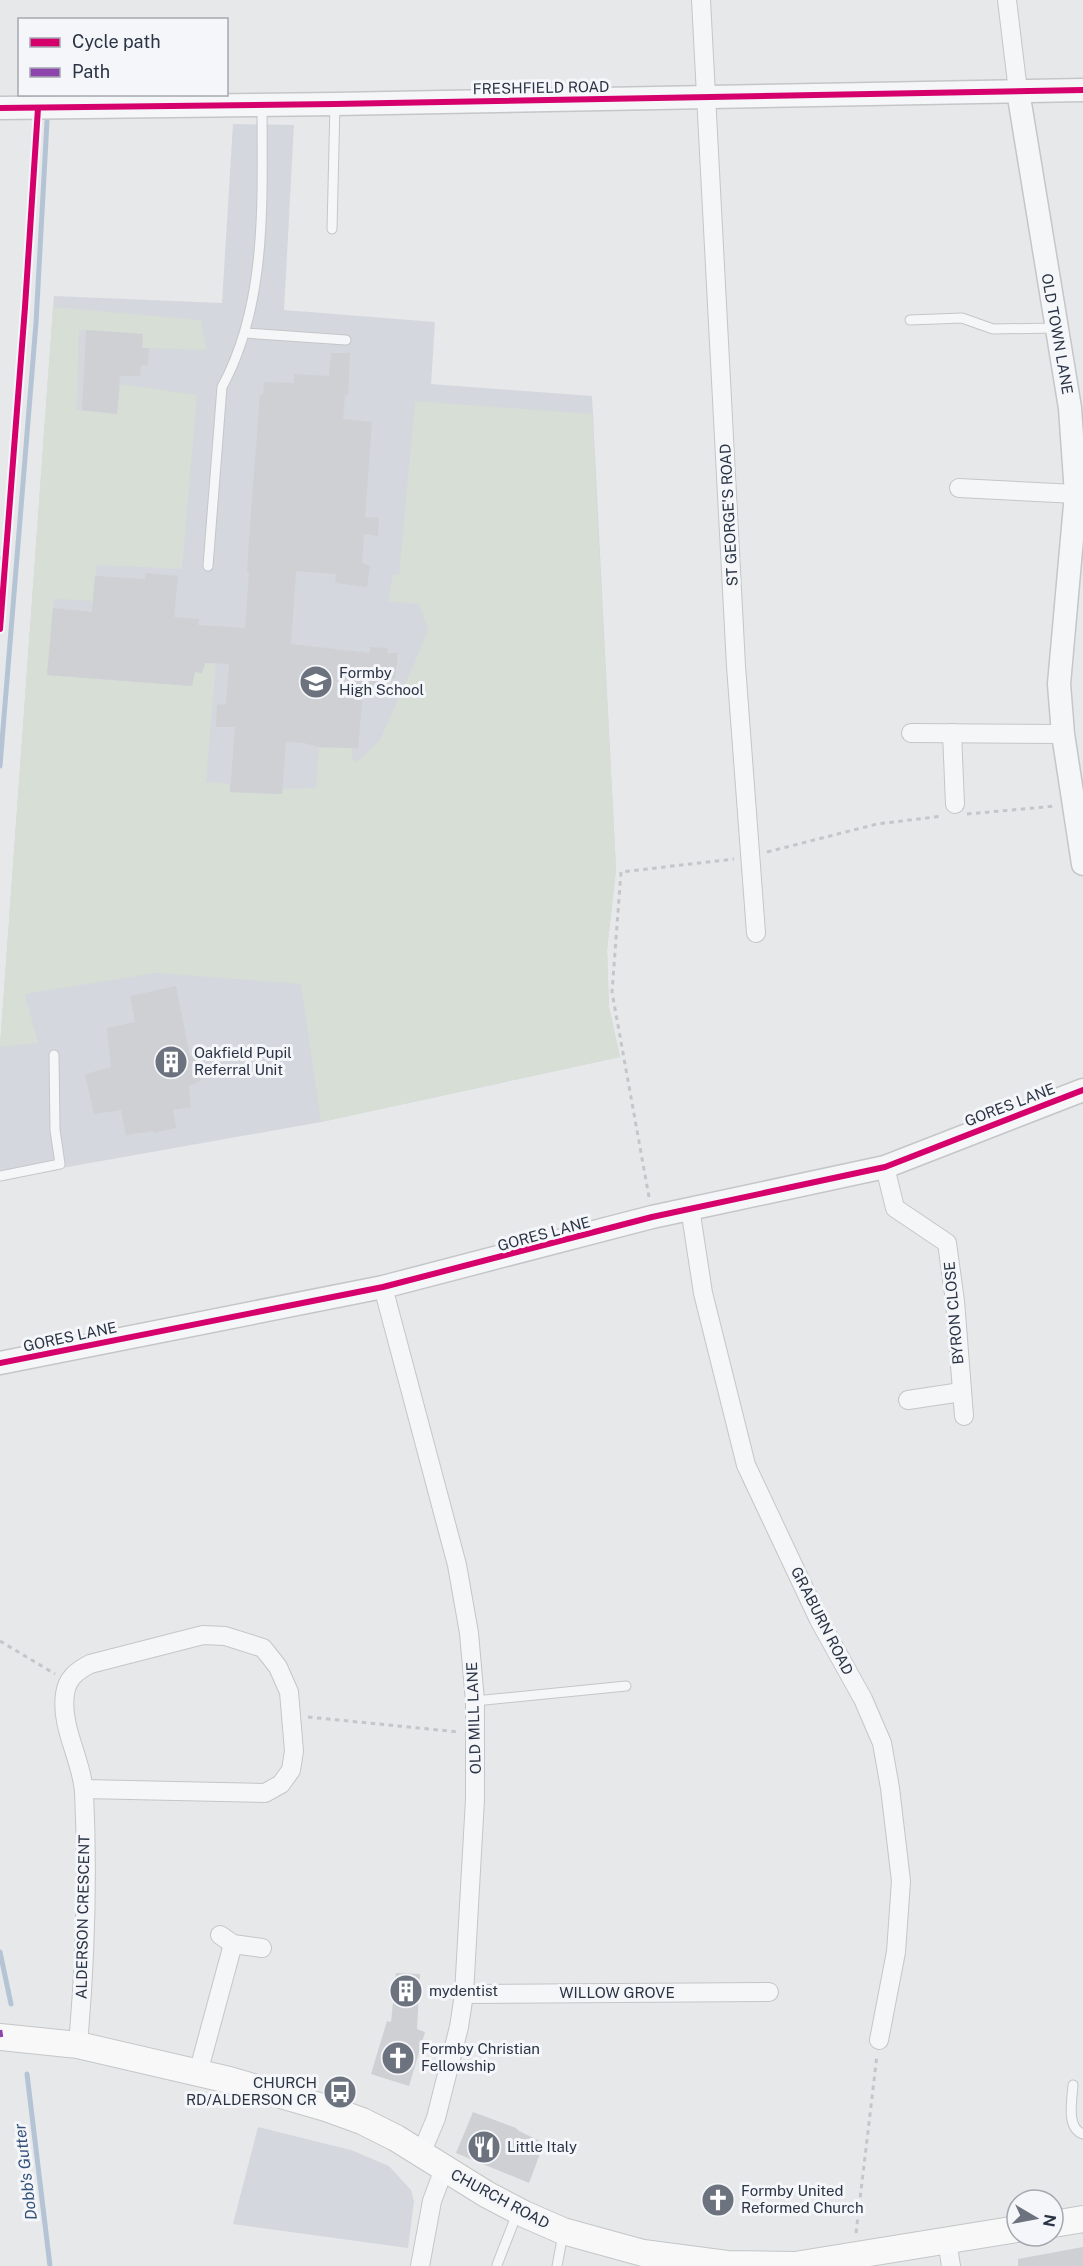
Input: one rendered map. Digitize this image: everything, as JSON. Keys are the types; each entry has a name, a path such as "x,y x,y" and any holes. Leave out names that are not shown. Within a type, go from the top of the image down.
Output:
{"main road":[{"name":"CHURCH ROAD","path":"0,2037 78,2045 198,2073 326,2108 362,2121 518,2211 563,2231 643,2253 727,2264 795,2265 1005,2231"},
{"path":"1065,2222 1083,2219"}],"street":[{"name":"ST GEORGE'S ROAD","path":"701,0 736,666 756,933"},
{"path":"1007,0 1018,91"},
{"name":"FRESHFIELD ROAD","path":"0,108 1083,90"},
{"name":"OLD TOWN LANE","path":"1018,91 1070,408 1076,494 1076,581 1059,684 1063,734 1083,864"},
{"path":"959,488 1076,494"},
{"path":"911,733 1063,734"},
{"path":"952,733 954,811"},
{"name":"GORES LANE","path":"0,1363 383,1287 652,1217 885,1167 1083,1090"},
{"name":"BYRON CLOSE","path":"885,1167 895,1208 947,1243 955,1301 964,1416"},
{"name":"GRABURN ROAD","path":"690,1208 703,1293 746,1465 819,1620 863,1699 882,1743 901,1881 896,1952 879,2040"},
{"name":"OLD MILL LANE","path":"383,1287 457,1565 470,1633 477,1734 464,1994 459,2027 439,2108 421,2154"},
{"path":"908,1400 961,1392"},
{"path":"68,1681 77,1671 90,1664 203,1635 225,1636 263,1648 278,1667 289,1692 294,1751 291,1770 281,1784 265,1793 84,1789"},
{"name":"ALDERSON CRESCENT","path":"68,1681 64,1707 84,1789 82,2000 78,2045"},
{"path":"198,2073 226,1940 262,1948"},
{"name":"WILLOW GROVE","path":"464,1994 769,1992"},
{"path":"420,2266 432,2201 444,2169"},
{"path":"947,2240 951,2266"}],"lane":[{"path":"332,229 335,104"},
{"path":"208,566 222,387 233,366 251,311 261,213 262,105"},
{"path":"910,320 962,318 993,329 1056,328"},
{"path":"245,333 346,340"},
{"path":"0,1176 60,1164 55,1131 54,1055"},
{"path":"475,1701 626,1686"},
{"path":"1072,2085 1072,2125 1076,2132 1083,2134"},
{"path":"497,2265 518,2211"},
{"path":"557,2266 563,2231"}],"path":[{"path":"0,558 6,558"},
{"path":"652,1217 612,992 621,872 751,857 877,824 954,811 1032,810 1073,804"},
{"path":"0,1641 68,1681"},
{"path":"291,1715 477,1734"},
{"path":"853,2256 879,2040"}],"shaded area":[{"name":"Formby High School","path":"233,124 294,125 284,310 435,322 431,384 592,396 616,869 607,950 609,1007 620,1057 321,1122 0,1179 0,1046 54,296 222,303"},
{"name":"Formby High School","path":"53,307 201,320 207,350 142,348 143,334 79,330 77,410 117,414 120,384 197,395 182,569 97,565 93,601 54,599 47,675 192,686 195,672 202,673 205,663 216,663 206,782 230,784 231,792 282,794 282,789 316,788 319,747 352,748 352,758 357,762 380,740 428,629 419,604 388,601 393,575 399,575 415,401 592,414 616,869 607,950 609,1007 620,1057 321,1122 301,984 156,973 25,994 38,1043 0,1047"},
{"path":"258,2127 351,2150 389,2166 411,2190 414,2201 408,2248 233,2224"}],"building":[{"path":"86,330 143,334 142,348 149,348 148,366 141,365 140,376 120,376 117,414 82,410"},
{"path":"331,353 350,353 348,395 345,395 343,419 372,422 365,517 379,518 378,536 364,534 362,563 370,566 367,587 335,583 336,574 296,571 291,644 370,653 370,647 388,648 387,653 398,653 395,679 387,679 386,690 363,689 358,748 319,747 286,742 282,794 230,792 235,727 216,727 217,704 226,705 229,664 205,663 202,673 195,672 192,686 47,675 53,608 92,612 95,576 145,579 146,573 178,576 174,617 199,619 198,625 245,628 260,394 263,395 264,382 294,383 294,374 329,376"},
{"name":"Oakfield Pupil Referral Unit","path":"176,986 190,1056 196,1056 201,1081 189,1086 191,1107 173,1110 176,1128 126,1135 121,1110 94,1114 85,1074 111,1067 107,1028 135,1022 130,996"},
{"path":"396,1973 420,1974 417,2029 425,2032 409,2086 371,2074 387,2021 391,2022"},
{"path":"473,2112 516,2128 544,2143 529,2183 456,2153"},
{"path":"1083,2247 1083,2266 1018,2266 1018,2259"}],"waterway":[{"name":"Dobb's Gutter","path":"0,766 36,323 47,121"},
{"name":"Dobb's Gutter","path":"0,1952 11,2004"},
{"name":"Dobb's Gutter","path":"27,2074 50,2266"}],"marked path":[{"path":"0,2030 1,2037"}],"cycle path":[{"path":"0,108 1083,90"},
{"path":"0,629 38,108"},
{"path":"0,1363 383,1287 652,1217 885,1167 1083,1090"}],"place":[{"name":"Formby High School","path":"316,682"},
{"name":"Oakfield Pupil Referral Unit","path":"171,1062"},
{"name":"mydentist","path":"406,1991"},
{"name":"Formby Christian Fellowship","path":"398,2058"},
{"name":"CHURCH RD/ALDERSON CR","path":"340,2092"},
{"name":"Little Italy","path":"484,2147"},
{"name":"Formby United Reformed Church","path":"718,2200"}]}
